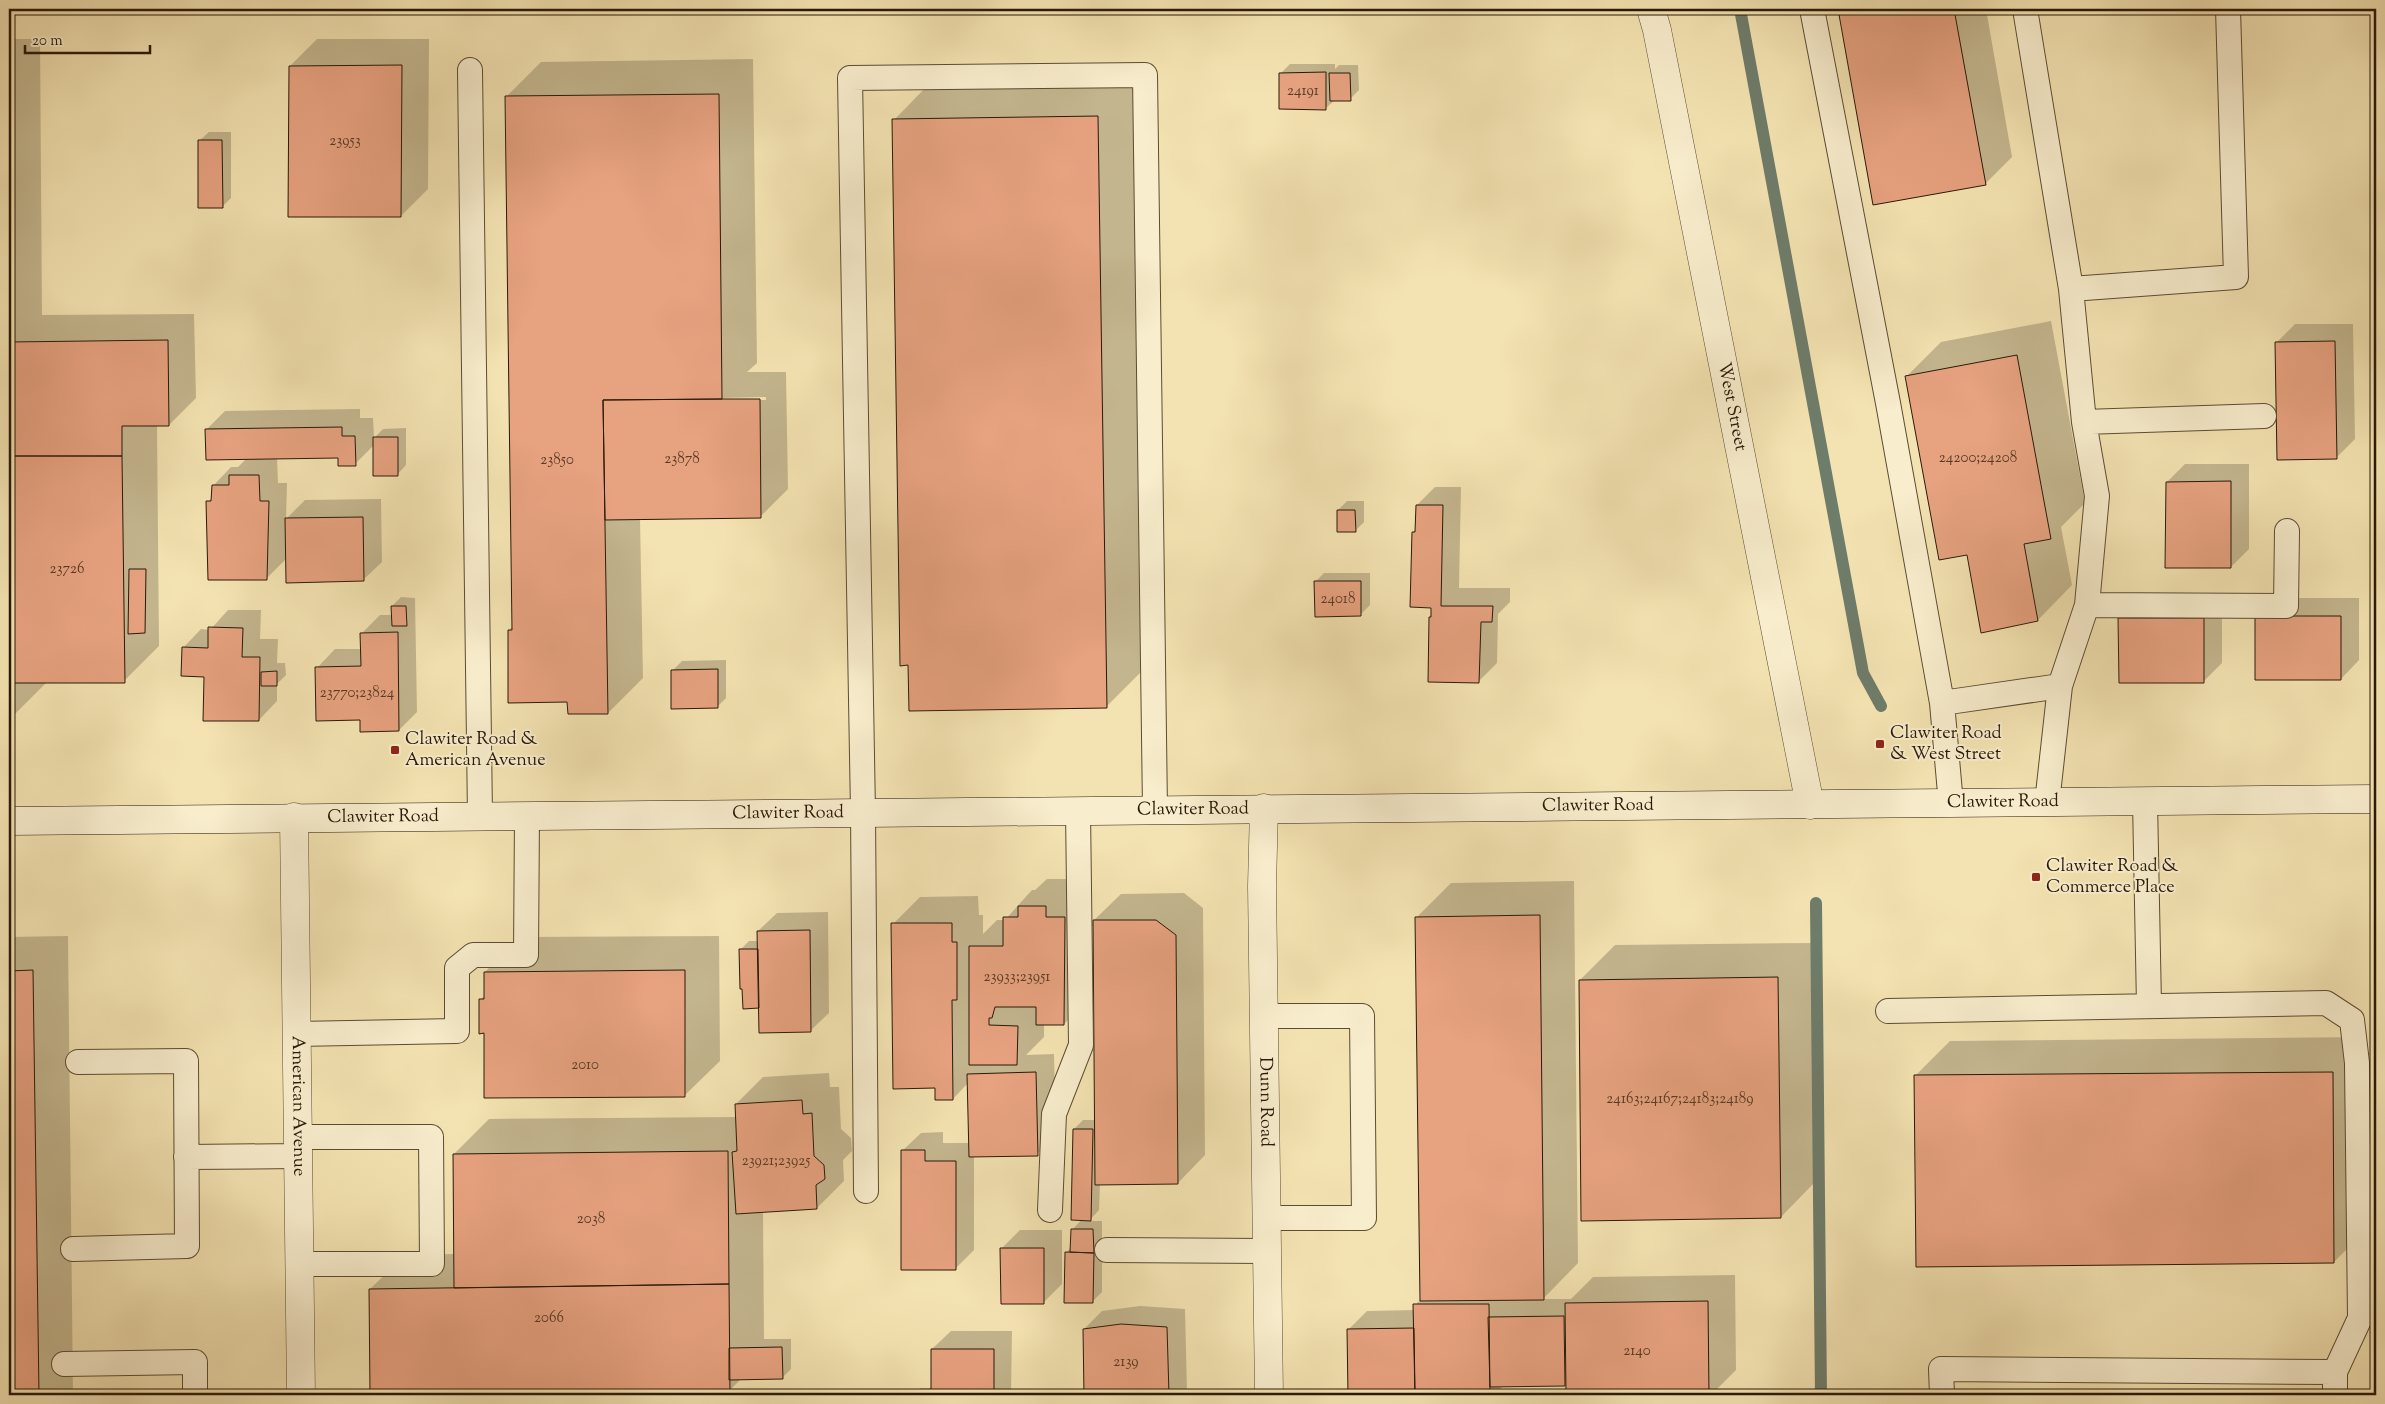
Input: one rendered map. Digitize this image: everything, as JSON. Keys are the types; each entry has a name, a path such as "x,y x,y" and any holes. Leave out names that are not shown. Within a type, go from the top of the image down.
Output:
{"main road":[{"name":"West Street","path":"1651,9 1657,30 1810,805"},
{"name":"Clawiter Road","path":"9,821 2376,799"},
{"name":"Dunn Road","path":"1264,808 1262,886 1266,1016 1269,1395"},
{"name":"American Avenue","path":"294,817 301,1395"}],"lane":[{"path":"1812,9 1888,404 1942,703 1951,804"},
{"path":"2024,9 2071,289 2084,422 2097,496 2087,605 2060,686 2047,803"},
{"path":"2071,289 2236,277 2228,9"},
{"path":"470,70 480,816"},
{"path":"866,1191 863,812 850,78 1145,75 1155,809"},
{"path":"2084,422 2264,416"},
{"path":"2087,605 2286,606 2287,531"},
{"path":"1942,703 2060,686"},
{"path":"2145,801 2149,1006"},
{"path":"1050,1210 1054,1114 1081,1045 1078,810"},
{"path":"296,1034 457,1031 457,968 473,954 526,956 527,815"},
{"path":"1888,1011 2326,1003 2352,1020 2356,1063 2360,1318 2335,1372 2335,1395"},
{"path":"1266,1016 1362,1016 1364,1218 1267,1218"},
{"path":"73,1249 187,1246 186,1060 78,1062"},
{"path":"186,1157 297,1146 431,1137 432,1264 300,1264"},
{"path":"1107,1250 1267,1251"},
{"path":"64,1364 195,1362 195,1395"},
{"path":"1942,1395 1942,1369 2335,1372"}],"building":[{"path":"1838,9 1954,9 1986,185 1873,205"},
{"path":"402,65 401,217 288,217 289,66"},
{"path":"1326,72 1326,110 1279,109 1279,73"},
{"path":"1329,73 1350,73 1351,101 1330,101"},
{"path":"719,94 722,399 603,400 608,714 568,714 567,702 508,703 508,630 512,630 505,96"},
{"path":"1098,116 1107,708 909,711 908,665 900,666 892,119"},
{"path":"198,140 222,140 223,208 198,208"},
{"path":"168,340 169,426 122,426 122,456 9,456 9,342"},
{"path":"2335,341 2337,459 2277,460 2275,342"},
{"path":"2017,355 2051,539 2024,544 2038,621 1981,633 1967,555 1939,560 1905,376"},
{"path":"760,399 761,518 605,520 603,400"},
{"path":"342,427 342,436 355,436 356,466 338,466 338,458 206,460 205,429"},
{"path":"373,437 398,437 398,476 373,476"},
{"path":"9,443 12,719 9,719"},
{"path":"9,456 122,456 125,683 11,683"},
{"path":"229,475 259,475 260,501 269,501 267,580 208,580 206,501 211,501 212,485 229,485"},
{"path":"2231,481 2231,568 2165,568 2166,482"},
{"path":"1416,505 1443,505 1441,606 1493,606 1492,622 1481,622 1479,683 1428,682 1429,617 1431,617 1431,608 1410,607 1412,532 1415,532"},
{"path":"1337,510 1355,510 1356,532 1337,532"},
{"path":"363,517 364,581 286,583 285,518"},
{"path":"129,569 146,569 145,633 128,634"},
{"path":"1314,581 1361,581 1361,616 1315,617"},
{"path":"391,606 406,606 407,626 392,626"},
{"path":"2255,616 2341,616 2341,680 2255,680"},
{"path":"2118,618 2204,618 2204,683 2119,683"},
{"path":"208,627 243,628 242,657 260,657 259,721 203,721 204,677 181,676 182,647 208,648"},
{"path":"398,632 399,731 360,732 360,720 316,721 315,667 361,666 360,633"},
{"path":"718,669 718,708 671,709 671,670"},
{"path":"277,671 277,686 261,686 261,672"},
{"path":"1018,906 1046,906 1046,917 1065,917 1064,1025 1036,1025 1036,1007 995,1007 992,1018 989,1018 989,1025 1018,1026 1017,1065 969,1065 969,946 1003,946 1003,917 1018,917"},
{"path":"1540,915 1544,1300 1420,1301 1415,917"},
{"path":"1093,920 1156,920 1176,935 1178,1184 1095,1185"},
{"path":"891,923 952,923 952,942 957,942 957,1000 952,1000 953,1100 935,1100 935,1088 893,1089"},
{"path":"810,930 811,1032 759,1033 757,931"},
{"path":"739,949 758,949 759,1008 743,1009 742,989 740,989"},
{"path":"33,970 39,1395 9,1395 9,971"},
{"path":"685,970 685,1097 484,1098 484,1033 479,1034 479,999 484,999 484,972"},
{"path":"1778,977 1781,1218 1581,1221 1579,980"},
{"path":"1036,1072 1038,1156 969,1157 967,1074"},
{"path":"2333,1072 2334,1263 1916,1267 1914,1075"},
{"path":"802,1100 803,1114 812,1113 814,1156 824,1165 825,1179 816,1185 817,1209 736,1214 732,1152 737,1151 735,1104"},
{"path":"1073,1129 1093,1129 1091,1221 1071,1220"},
{"path":"901,1150 925,1150 925,1161 956,1161 956,1270 901,1270"},
{"path":"728,1151 729,1284 454,1288 453,1154"},
{"path":"1071,1229 1093,1229 1094,1253 1070,1252"},
{"path":"1000,1248 1044,1248 1044,1304 1001,1304"},
{"path":"1065,1252 1094,1253 1093,1303 1064,1303"},
{"path":"729,1284 730,1393 370,1395 369,1289"},
{"path":"1708,1301 1709,1395 1566,1395 1565,1303"},
{"path":"1413,1304 1489,1304 1490,1395 1415,1395"},
{"path":"1564,1316 1565,1386 1490,1387 1488,1317"},
{"path":"1121,1324 1167,1327 1169,1395 1084,1395 1083,1329"},
{"path":"1414,1328 1415,1394 1348,1395 1347,1329"},
{"path":"782,1347 783,1379 729,1380 729,1348"},
{"path":"931,1349 994,1349 994,1395 931,1395"}],"waterway":[{"path":"1740,9 1863,673 1881,706"},
{"path":"1816,903 1821,1395"}],"place":[{"name":"Clawiter Road & West Street","path":"1880,744"},
{"name":"Clawiter Road & American Avenue","path":"395,750"},
{"name":"Clawiter Road & Commerce Place","path":"2036,877"}]}
